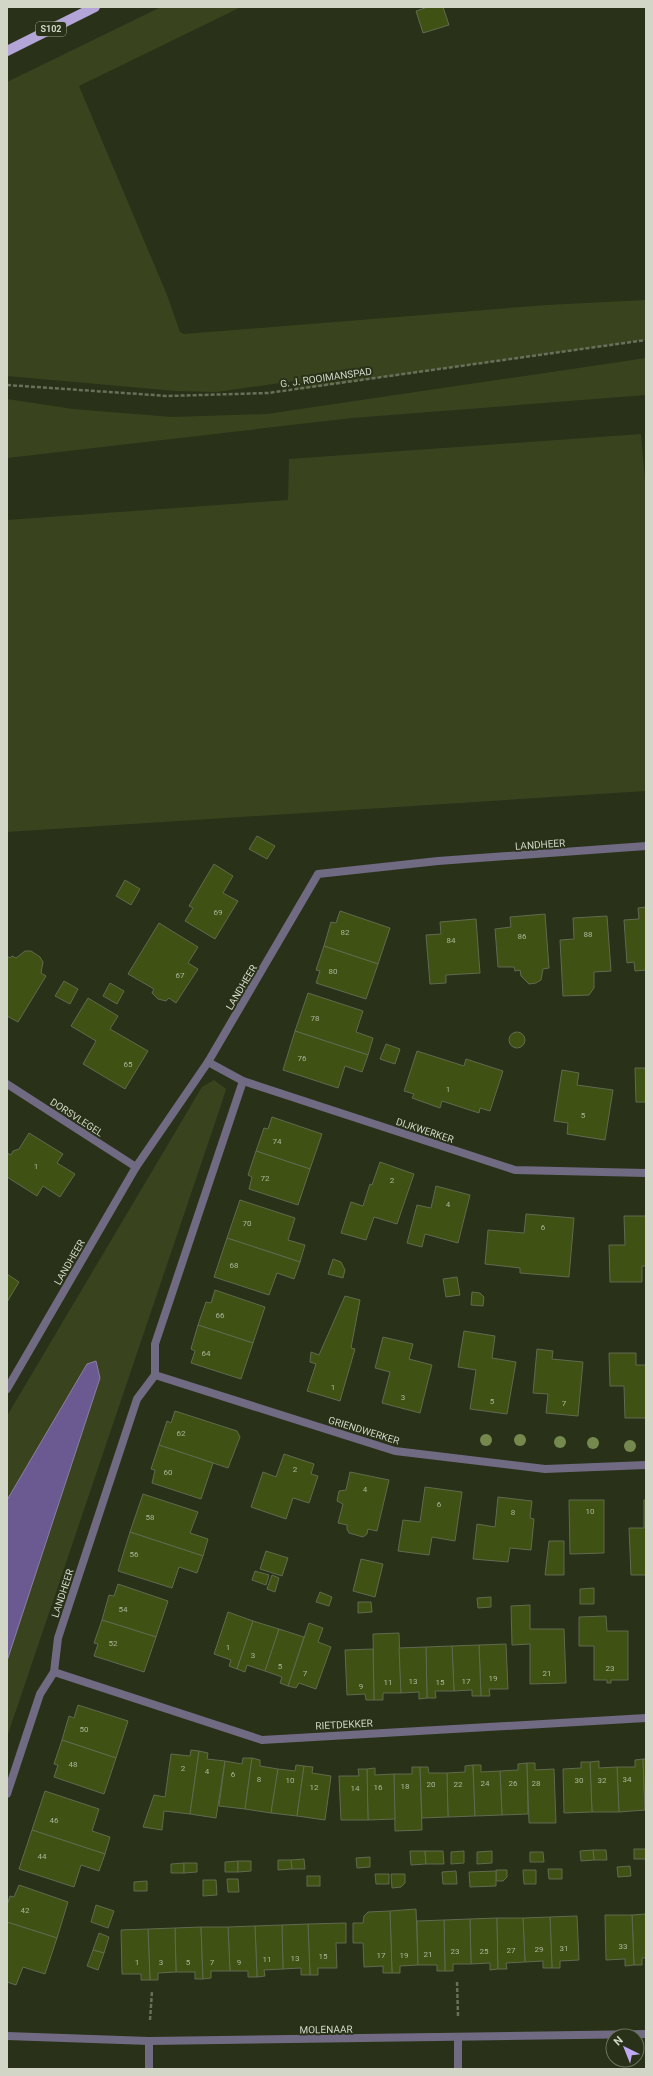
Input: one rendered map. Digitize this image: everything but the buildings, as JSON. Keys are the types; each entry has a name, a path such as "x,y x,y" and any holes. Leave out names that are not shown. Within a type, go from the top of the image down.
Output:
{"main road":[{"name":"S102","path":"7,51 95,7"}],"street":[{"name":"LANDHEER","path":"7,1389 136,1167 208,1062 318,874 438,861 646,846"},
{"name":"DIJKWERKER","path":"208,1062 243,1081 515,1170 646,1172"},
{"path":"155,1375 155,1344 243,1081"},
{"name":"DORSVLEGEL","path":"7,1084 136,1167"},
{"name":"LANDHEER","path":"7,1794 40,1694 54,1672 58,1638 137,1399 155,1375"},
{"name":"GRIENDWERKER","path":"155,1375 395,1451 545,1469 646,1465"},
{"name":"RIETDEKKER","path":"54,1672 262,1740 646,1718"},
{"name":"MOLENAAR","path":"7,2036 149,2041 646,2034"},
{"path":"458,2037 458,2069"},
{"path":"149,2041 150,2069"}],"path":[{"name":"G. J. ROOIMANSPAD","path":"7,385 168,396 268,393 646,340"},
{"path":"457,1982 458,2037"},
{"path":"149,2041 152,1991"}],"green space":[{"path":"161,7 241,7 79,86 167,295 180,332 184,334 547,305 646,300 646,340 295,390 294,381 216,392 176,391 7,376 7,82"},
{"path":"646,358 646,395 352,418 7,458 7,399 73,409 172,417 267,414"},
{"path":"641,434 646,492 646,791 7,832 7,520 288,500 289,459"},
{"path":"214,1080 226,1089 7,1737 7,1661 100,1378 96,1361 87,1365 7,1500 7,1416 202,1087"}],"shaded area":[{"path":"96,1361 100,1378 7,1661 7,1500 87,1364"}]}
